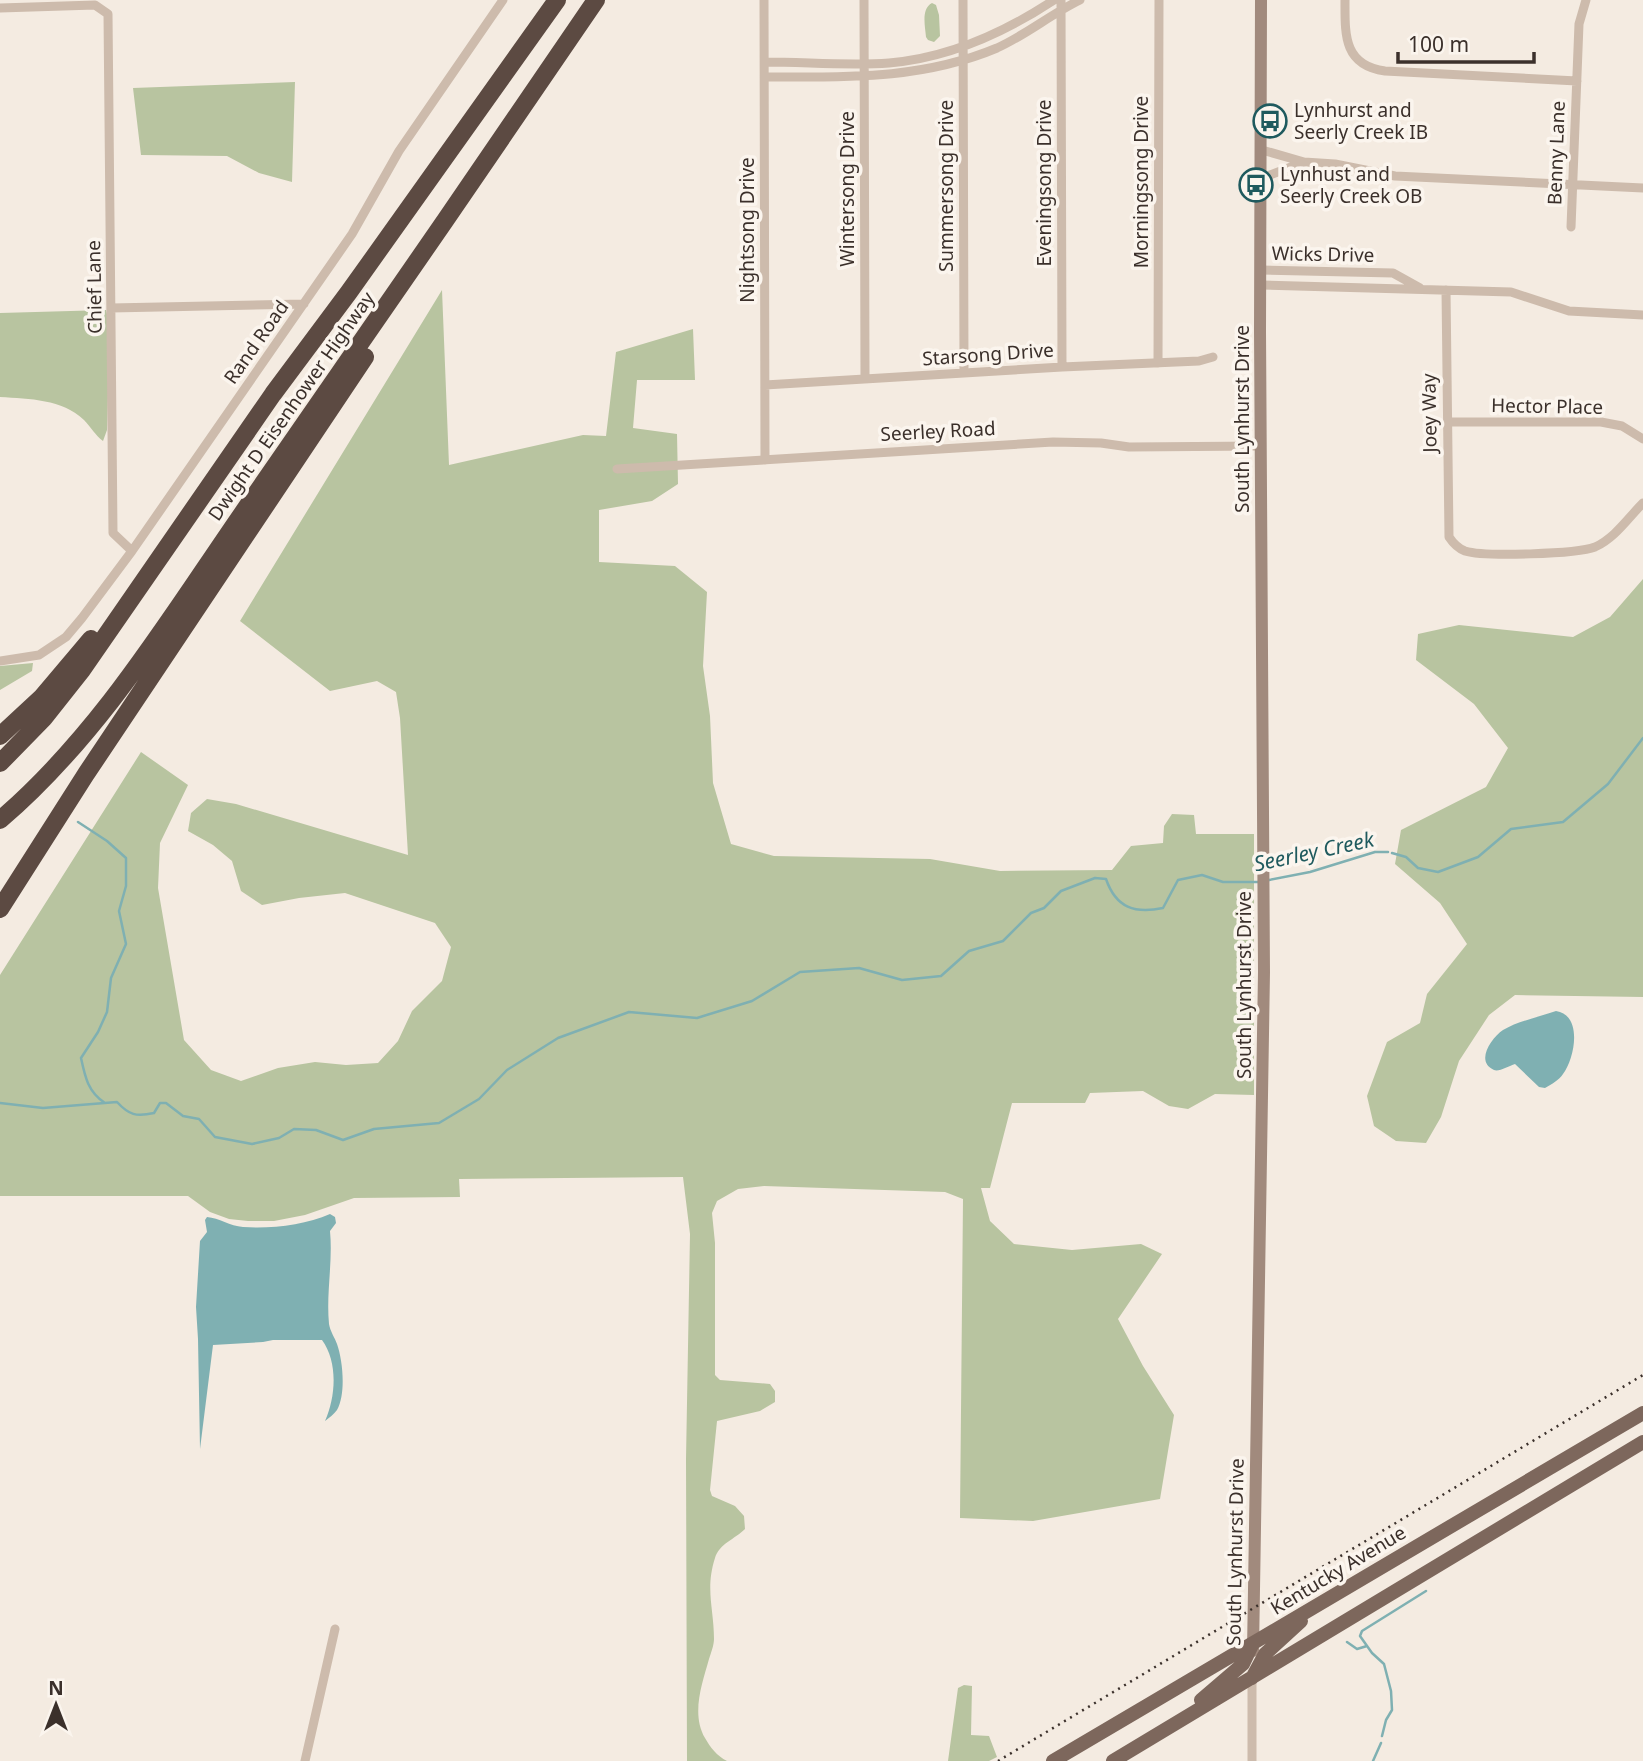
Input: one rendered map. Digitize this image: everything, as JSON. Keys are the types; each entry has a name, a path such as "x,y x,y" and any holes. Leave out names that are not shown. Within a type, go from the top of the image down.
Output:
{"highway":[{"name":"Dwight D Eisenhower Highway","path":"0,763 65,693 272,394 349,292 557,0"},
{"name":"Dwight D Eisenhower Highway","path":"0,820 32,791 102,713 596,0"},
{"path":"0,909 86,774 398,308 483,165"},
{"path":"0,736 56,681 159,557"}],"main road":[{"name":"South Lynhurst Drive","path":"1252,1678 1262,1207 1264,892 1261,0"},
{"name":"Kentucky Avenue","path":"1053,1761 1643,1413"},
{"path":"1113,1761 1643,1442"},
{"path":"1252,1678 1265,1654 1295,1628 1307,1611"},
{"path":"1192,1714 1198,1702 1243,1664 1253,1643"}],"street":[{"name":"Rand Road","path":"0,661 39,655 66,637 132,551 366,212 399,151 503,0"},
{"name":"Nightsong Drive","path":"764,0 765,460"},
{"name":"Wintersong Drive","path":"864,0 865,379"},
{"name":"Summersong Drive","path":"963,0 964,373"},
{"path":"765,62 864,63 922,58 963,48 1005,29 1054,0"},
{"path":"765,77 864,77 936,69 998,47 1061,5 1080,0"},
{"name":"Morningsong Drive","path":"1158,363 1159,0"},
{"path":"1345,0 1347,42 1354,55 1369,67 1385,71 1577,80"},
{"name":"Benny Lane","path":"1571,227 1580,22 1586,0"},
{"name":"Chief Lane","path":"0,8 95,5 108,14 113,533 132,551"},
{"name":"Eveningsong Drive","path":"1061,5 1062,367"},
{"path":"1262,150 1304,162 1335,163 1401,176 1643,188"},
{"path":"1262,178 1304,162"},
{"name":"Wicks Drive","path":"1261,270 1393,273 1422,289"},
{"name":"Wicks Drive","path":"1261,285 1511,292 1569,311 1643,315"},
{"name":"Joey Way","path":"1446,290 1449,537 1453,544 1465,551 1569,553 1594,547 1608,540 1643,503"},
{"path":"111,308 304,304"},
{"name":"Starsong Drive","path":"765,385 1199,361 1213,357"},
{"name":"Hector Place","path":"1447,422 1601,422 1622,426 1643,439"},
{"name":"Seerley Road","path":"617,469 1053,443 1101,443 1129,447 1261,446"},
{"path":"305,1761 335,1629"},
{"name":"South Lynhurst Drive","path":"1252,1678 1252,1761"}],"green space":[{"path":"932,3 936,5 939,15 940,36 934,42 926,37 925,23 926,9"},
{"path":"295,82 292,182 259,173 227,156 141,155 133,88"},
{"path":"442,290 449,465 583,435 606,436 616,352 693,329 695,380 637,380 633,428 677,434 678,484 652,501 599,510 599,562 675,566 707,592 703,666 710,716 713,783 731,844 774,856 930,859 1000,871 1112,870 1131,846 1163,843 1164,826 1172,814 1194,815 1196,834 1254,834 1254,1095 1215,1094 1188,1109 1169,1106 1143,1091 1090,1093 1085,1103 1012,1103 990,1188 981,1188 990,1221 1014,1244 1072,1250 1141,1244 1162,1254 1118,1319 1174,1415 1160,1499 1033,1521 960,1518 963,1199 945,1192 764,1186 738,1189 717,1201 712,1213 715,1243 715,1375 720,1380 770,1384 775,1391 775,1402 760,1411 717,1421 710,1490 712,1496 735,1506 744,1516 745,1529 720,1549 712,1569 710,1589 714,1641 698,1709 705,1738 714,1751 727,1761 687,1761 686,1459 690,1234 683,1177 459,1179 460,1197 354,1198 305,1215 274,1221 229,1219 210,1212 188,1196 0,1196 0,975 141,752 188,785 160,843 158,888 184,1040 211,1070 241,1081 278,1068 315,1062 346,1065 378,1063 398,1041 412,1011 442,981 451,947 435,923 345,893 262,905 241,891 232,861 213,845 188,831 191,813 207,799 236,804 408,855 396,692 377,681 330,691 240,621"},
{"path":"106,310 110,326 107,430 103,441 84,420 66,408 45,401 0,397 0,313"},
{"path":"1643,579 1643,997 1515,995 1489,1015 1459,1061 1441,1117 1426,1143 1396,1141 1374,1126 1367,1096 1387,1042 1420,1023 1427,994 1467,944 1440,903 1395,864 1401,830 1486,787 1508,748 1474,704 1416,660 1418,634 1459,625 1573,637 1610,617"},
{"path":"33,663 32,671 0,690 0,666"},
{"path":"964,1685 972,1686 971,1735 989,1736 997,1757 989,1761 948,1761 958,1688"}],"water":[{"path":"1556,1011 1565,1014 1570,1020 1574,1038 1571,1058 1557,1080 1545,1088 1539,1087 1515,1064 1499,1070 1488,1066 1485,1056 1498,1034 1515,1024"},
{"path":"330,1214 335,1217 336,1223 330,1231 329,1324 339,1351 343,1377 342,1395 337,1410 325,1421 334,1379 331,1358 322,1340 273,1340 213,1345 200,1449 196,1307 200,1241 207,1232 205,1220 207,1217 238,1226 265,1227 299,1223"}],"waterway":[{"name":"Seerley Creek","path":"1392,853 1406,857 1418,868 1438,872 1478,857 1511,829 1563,822 1608,784 1643,738"},
{"path":"78,822 107,841 126,858 126,886 119,911 126,944 111,978 107,1012 81,1058 91,1089 105,1103"},
{"name":"Seerley Creek","path":"1269,880 1310,872 1375,852 1388,852"},
{"name":"Seerley Creek","path":"0,1103 43,1108 117,1102 125,1110 142,1115 154,1113 160,1103 166,1103 183,1116 199,1119 215,1137 252,1144 279,1138 294,1129 316,1130 343,1140 374,1129 439,1123 479,1099 507,1070 558,1038 629,1012 697,1018 752,1001 800,972 859,968 902,980 941,976 969,951 1003,941 1031,913 1044,908 1061,891 1095,878 1106,879 1121,903 1144,910 1163,908 1178,880 1202,875 1223,882 1259,882"},
{"path":"1382,1736 1392,1710 1391,1691 1384,1664 1360,1636 1362,1631 1426,1591"},
{"path":"1347,1642 1357,1649 1367,1646"},
{"path":"1373,1761 1381,1743"}],"railway":[{"path":"998,1761 1643,1375"}],"place":[{"name":"Lynhurst and Seerly Creek IB","path":"1270,121"},
{"name":"Lynhust and Seerly Creek OB","path":"1256,185"}]}
